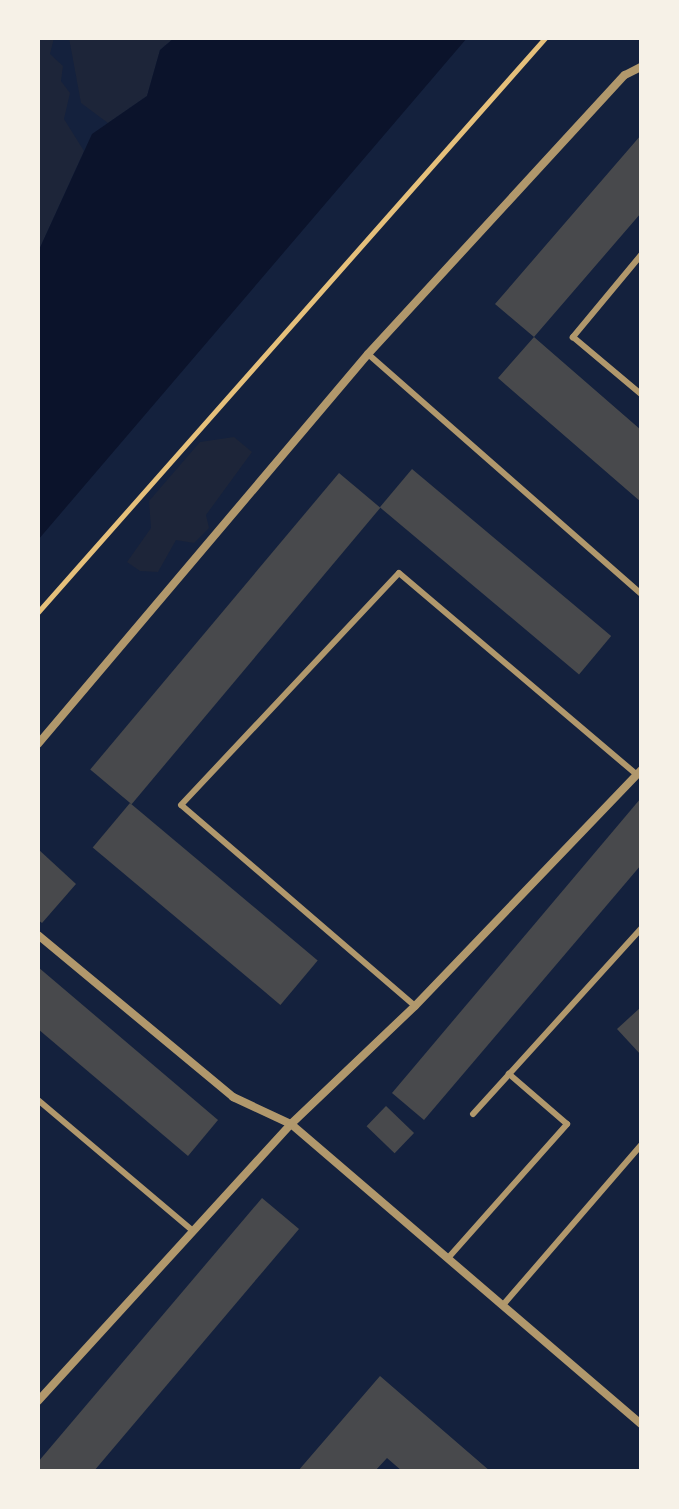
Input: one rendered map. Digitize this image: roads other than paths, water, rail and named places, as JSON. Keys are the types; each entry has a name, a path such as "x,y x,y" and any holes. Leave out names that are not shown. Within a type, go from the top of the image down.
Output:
{"street":[{"path":"38,744 368,354 625,75 641,67"},
{"path":"38,1401 291,1124 415,1006 639,772"},
{"path":"38,935 233,1097 291,1124 641,1424"}],"lane":[{"path":"641,255 573,337 641,394"},
{"path":"368,354 641,594"},
{"path":"415,1006 181,805 399,573 639,772"},
{"path":"473,1114 641,929"},
{"path":"449,1257 567,1124 509,1074"},
{"path":"38,1100 193,1231"},
{"path":"503,1305 641,1145"}]}
